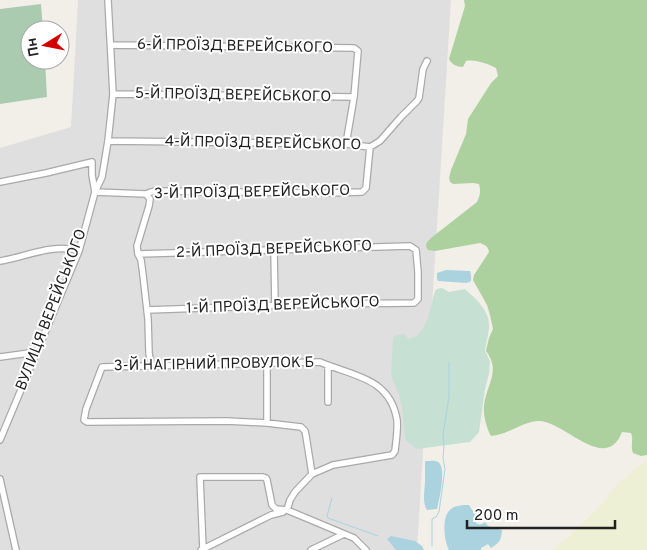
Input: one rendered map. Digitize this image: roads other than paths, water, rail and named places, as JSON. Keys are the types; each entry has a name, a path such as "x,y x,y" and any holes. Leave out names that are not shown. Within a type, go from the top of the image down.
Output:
{"street":[{"name":"ВУЛИЦЯ ВЕРЕЙСЬКОГО","path":"0,440 79,251 95,192 102,177 108,141 112,94 108,0"},
{"name":"6-Й ПРОЇЗД ВЕРЕЙСЬКОГО","path":"111,45 354,48 358,52 354,97"},
{"name":"4-Й ПРОЇЗД ВЕРЕЙСЬКОГО","path":"108,141 346,144 370,147 380,141 419,98 426,61"},
{"name":"5-Й ПРОЇЗД ВЕРЕЙСЬКОГО","path":"112,94 354,97"},
{"path":"346,144 354,97"},
{"name":"3-Й ПРОЇЗД ВЕРЕЙСЬКОГО","path":"95,192 146,194 157,191 362,192 366,188 370,147"},
{"path":"0,182 92,162 95,192"},
{"path":"146,194 150,199 149,206 137,246 141,260 147,310 151,365"},
{"name":"2-Й ПРОЇЗД ВЕРЕЙСЬКОГО","path":"138,254 410,246 416,250 418,300"},
{"path":"0,262 60,248 79,251"},
{"path":"274,250 275,306"},
{"name":"1-Й ПРОЇЗД ВЕРЕЙСЬКОГО","path":"147,310 316,304 414,303 418,300"},
{"path":"0,357 37,352"},
{"name":"3-Й НАГІРНИЙ ПРОВУЛОК Б","path":"320,362 362,377 381,387 392,401 397,420 395,451 392,455 333,465 312,474 310,455 304,431 301,427 267,423 219,421 87,422 84,420 86,409 102,367 151,365 320,362"},
{"path":"267,363 267,423"},
{"path":"328,366 328,402"},
{"path":"287,510 295,492 312,474"},
{"path":"287,510 271,515 202,550 200,477 246,476 266,478 272,505 276,509 287,510 354,538 366,550"},
{"path":"0,479 16,550"},
{"path":"271,515 276,509"},
{"path":"311,550 344,534"}],"water":[{"path":"446,270 470,271 471,281 467,283 438,281 437,273"},
{"path":"426,461 438,462 441,465 442,484 437,509 427,510 424,502"},
{"path":"469,505 476,516 476,523 483,524 485,522 488,526 502,530 500,541 491,548 488,544 481,548 481,550 449,550 445,535 446,517 452,508"},
{"path":"391,536 415,541 424,550 396,550 387,539"}],"waterway":[{"path":"432,546 432,519 439,512 445,469 443,435 449,396 449,362"},
{"path":"332,498 328,518 378,536"}]}
